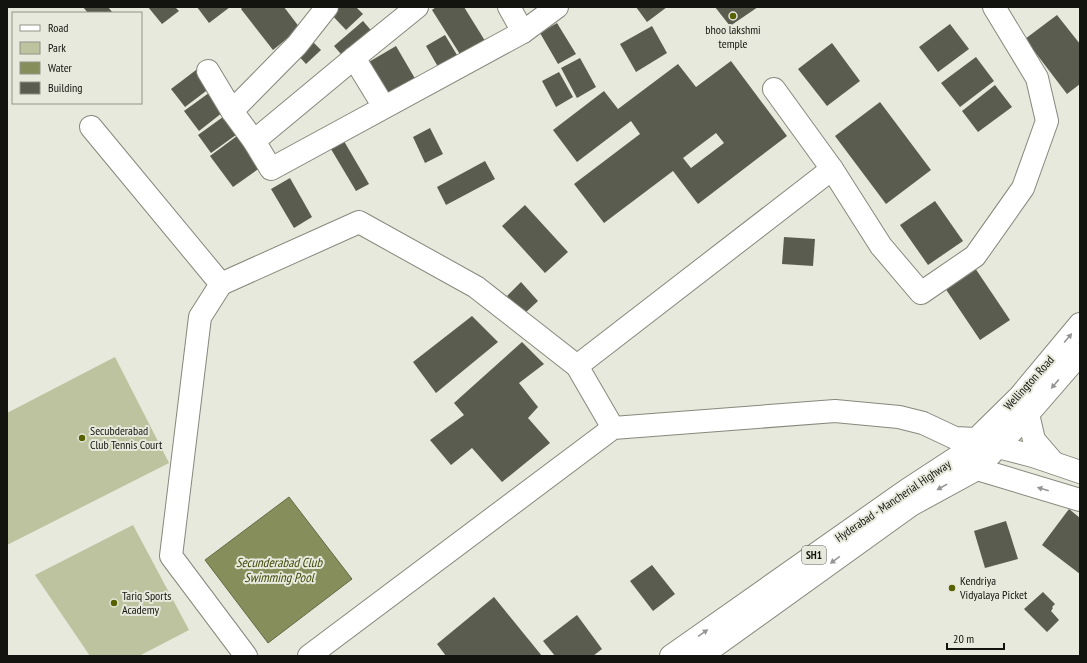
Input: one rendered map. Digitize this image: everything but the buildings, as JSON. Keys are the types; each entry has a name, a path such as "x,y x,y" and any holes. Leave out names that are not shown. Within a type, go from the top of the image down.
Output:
{"main road":[{"path":"232,111 297,45 326,7"},
{"path":"254,141 417,7"},
{"path":"509,7 524,32"},
{"path":"208,71 232,111 254,141 271,169 524,32 557,7"},
{"path":"774,89 832,169 881,246 921,293 975,256 1023,188 1047,121 1037,78 994,7"},
{"path":"354,58 384,107"},
{"path":"91,126 221,284"},
{"path":"577,366 832,169"},
{"path":"246,656 171,556 200,317 221,284 359,222 476,287 577,366 613,428"},
{"name":"Wellington Road","path":"967,451 1020,396 1080,324"},
{"path":"998,447 1080,354"},
{"path":"309,656 613,428 834,411 899,417 923,424 967,451 1080,500"},
{"path":"1028,414 1034,440 1053,462"},
{"path":"967,451 998,447 1053,462 1080,472"},
{"name":"Hyderabad - Mancherial Highway","path":"671,656 906,490 967,451"},
{"name":"Hyderabad - Mancherial Highway","path":"701,656 911,505 967,451"}],"green space":[{"name":"Secubderabad Club Tennis Court","path":"115,357 169,463 7,545 7,413"},
{"name":"Tariq Sports Academy","path":"133,525 189,630 139,656 90,656 35,575"}],"water":[{"name":"Secunderabad Club Swimming Pool","path":"289,497 352,579 268,643 205,560"}],"place":[{"name":"bhoo lakshmi temple","path":"733,16"},
{"name":"Secubderabad Club Tennis Court","path":"82,438"},
{"name":"Kendriya Vidyalaya Picket","path":"952,588"},
{"name":"Tariq Sports Academy","path":"114,603"}]}
